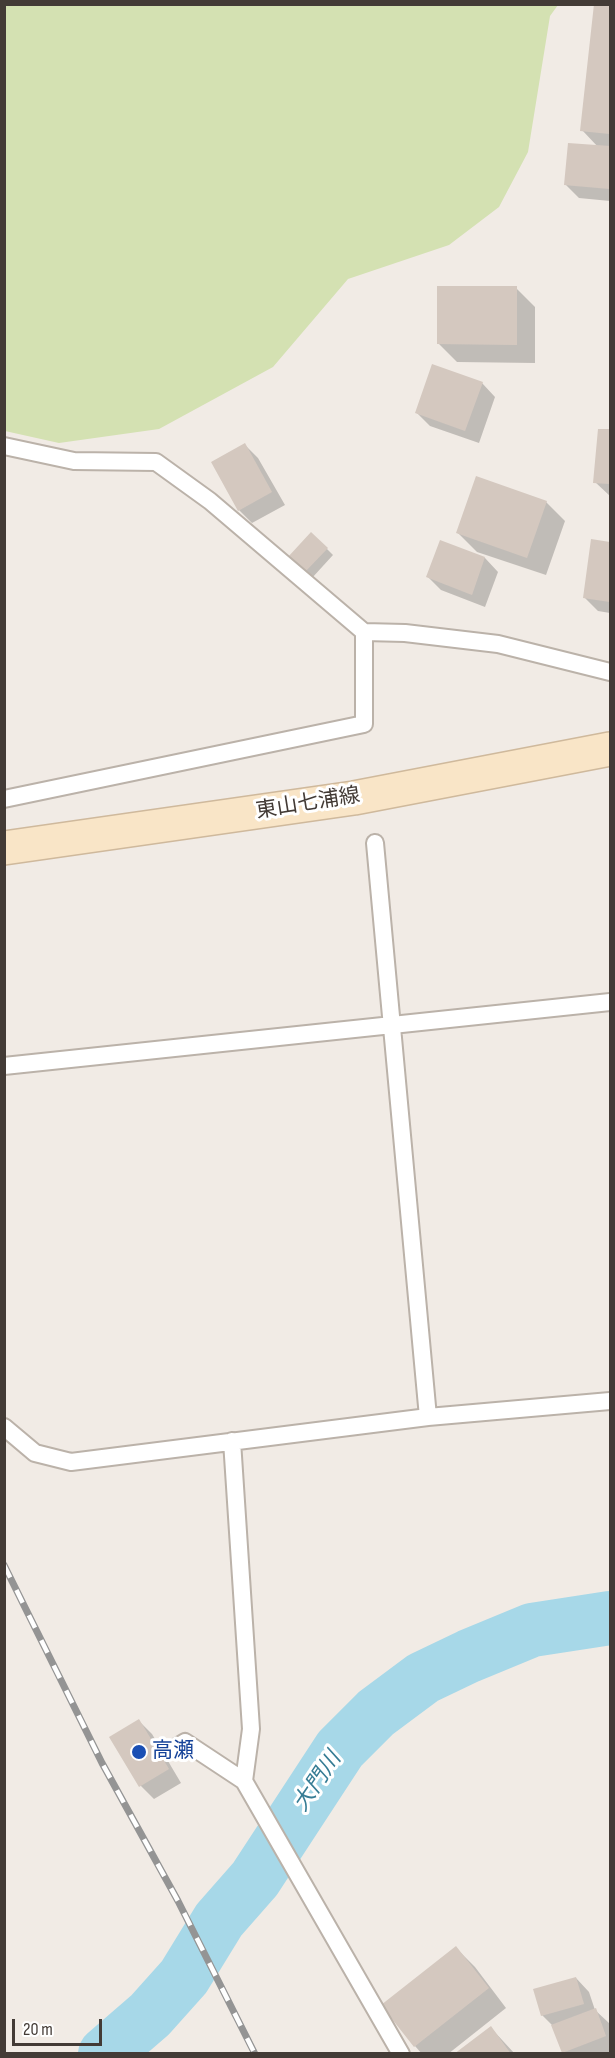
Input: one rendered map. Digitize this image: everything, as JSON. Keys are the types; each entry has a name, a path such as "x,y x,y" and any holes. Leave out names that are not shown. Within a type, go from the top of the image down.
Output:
{"main road":[{"name":"東山七浦線","path":"4,849 354,798 610,749"}],"lane":[{"path":"4,446 74,461 156,462 210,501 364,632 405,633 498,644 610,672"},
{"path":"4,799 364,724 364,632"},
{"path":"375,843 429,1417"},
{"path":"4,1066 610,1002"},
{"path":"4,1426 35,1453 71,1462 429,1417 610,1401"},
{"path":"232,1441 251,1729 244,1781"},
{"path":"175,1748 184,1742 244,1781 400,2054"}],"green space":[{"path":"5,4 558,5 550,16 528,152 499,207 449,245 348,279 273,367 159,429 59,443 5,431"}],"building":[{"path":"594,4 610,4 610,134 580,131"},
{"path":"568,143 610,146 610,189 564,185"},
{"path":"437,286 517,286 517,345 437,344"},
{"path":"432,364 483,382 465,431 415,413"},
{"path":"598,429 610,429 610,484 593,483"},
{"path":"245,443 272,492 238,511 211,462"},
{"path":"476,476 547,501 527,558 456,533"},
{"path":"311,532 328,548 304,573 288,557"},
{"path":"591,539 610,542 610,602 583,598"},
{"path":"440,540 485,557 472,595 426,577"},
{"path":"139,1719 169,1769 139,1787 109,1737"},
{"path":"456,1946 489,1988 414,2047 381,2005"},
{"path":"576,1977 584,2004 541,2016 533,1989"},
{"path":"596,2008 606,2036 562,2053 551,2025"},
{"path":"491,2026 511,2054 454,2054"}],"waterway":[{"name":"大門川","path":"105,2054 150,2015 184,1977 219,1920 255,1879 340,1749 376,1713 423,1678 532,1630 610,1618"}],"railway":[{"path":"4,1565 102,1763 178,1901 255,2054"}],"place":[{"name":"高瀬","path":"139,1752"}]}
